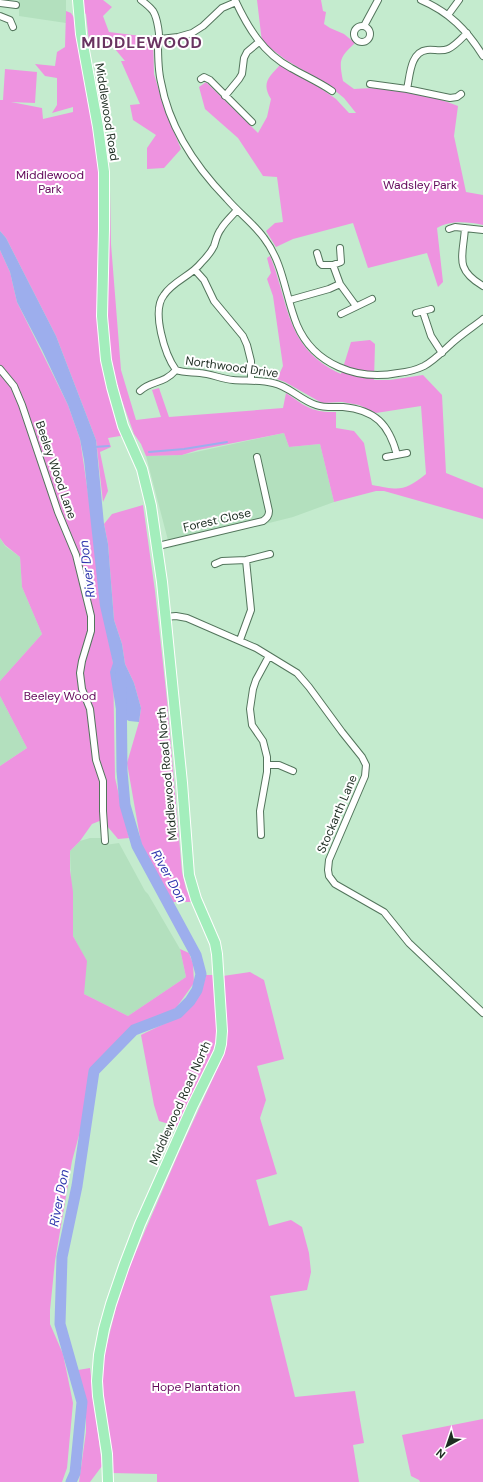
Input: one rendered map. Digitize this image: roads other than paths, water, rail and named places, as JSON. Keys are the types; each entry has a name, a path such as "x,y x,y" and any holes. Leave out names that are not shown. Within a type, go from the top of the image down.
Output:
{"main road":[{"name":"Middlewood Road","path":"78,0 81,34 98,127 103,167 104,228"},
{"name":"Middlewood Road North","path":"104,228 102,316 106,360 123,426 142,469 158,546 182,783 189,875 196,899 215,943 221,1017 221,1044 219,1052 193,1105 140,1224 124,1266 104,1329 98,1368 98,1396 107,1454 108,1482"}],"street":[{"path":"140,0 150,8 155,16 160,39 158,43 161,83 166,103 177,130 199,166 213,184 258,230 272,249 283,274 298,327 309,344 329,363 356,373 377,376 408,372 424,366 483,319"},
{"path":"364,26 378,0"},
{"path":"421,0 448,15 468,33 483,56"},
{"path":"448,15 459,0"},
{"path":"160,39 178,38 192,34 222,8 236,1 244,18 259,42 280,61 319,82 332,91"},
{"path":"0,3 16,5"},
{"path":"0,16 10,20 13,27"},
{"path":"407,88 412,63 418,53 427,50 448,49 468,33"},
{"path":"225,96 242,74 244,58 247,52 259,42"},
{"path":"201,79 204,77 210,80 252,122"},
{"path":"370,84 407,88 450,98 457,97 461,94"},
{"name":"Northwood Drive","path":"238,210 220,230 211,250 195,270 166,291 159,304 159,316 168,358 176,370 183,372 207,374 231,380 251,380 273,383 288,388 318,406 360,409 381,421 388,431 397,455"},
{"path":"449,229 452,227 483,230"},
{"path":"465,228 462,266 466,273 483,286"},
{"path":"317,254 322,265 333,265 341,262 340,248"},
{"path":"333,265 340,284 356,306"},
{"path":"195,270 204,280 214,301 243,336 251,361 251,380"},
{"path":"290,300 329,289 340,284"},
{"path":"341,314 372,299"},
{"path":"416,313 432,309"},
{"path":"423,312 431,336 442,353"},
{"name":"Beeley Wood Lane","path":"0,369 14,386 22,405 58,512 76,555 91,616 91,631 80,673 82,690 90,710 96,760 103,781 103,811 106,841"},
{"name":"Northwood Drive","path":"140,391 148,385 168,378 176,370"},
{"path":"386,457 407,453"},
{"name":"Forest Close","path":"158,546 263,521 266,519 269,514 269,510 257,457"},
{"path":"215,564 222,561 246,560 270,554"},
{"path":"240,640 251,610 246,560"},
{"name":"Stockarth Lane","path":"165,617 176,616 187,618 240,640 287,666 302,678 362,757 366,765 365,776 329,860 328,870 332,880 340,888 384,912 409,943 483,1013"},
{"path":"261,835 260,806 268,765 265,746 252,725 250,709 256,680 269,656"},
{"path":"268,765 279,765 293,771"}],"water":[{"path":"0,231 6,238 56,336 96,440 104,524 108,544 114,620 122,644 125,664 134,683 141,708 139,722 129,721 117,715 110,672 113,663 100,606 84,460 80,439 68,405 17,302 10,272 0,250"}],"waterway":[{"path":"149,452 184,449 227,442"},
{"path":"94,447 109,446"},
{"name":"River Don","path":"71,1482 75,1473 82,1402 60,1324 62,1257 77,1186 94,1071 134,1030 178,1013 190,1001 197,990 201,974 196,955 137,846 125,805 122,771 121,671"}],"district":[{"name":"MIDDLEWOOD","path":"142,42"}],"park label":[{"name":"Middlewood Park","path":"50,182"},
{"name":"Wadsley Park","path":"420,185"},
{"name":"Beeley Wood","path":"60,696"},
{"name":"Hope Plantation","path":"196,1387"}]}
